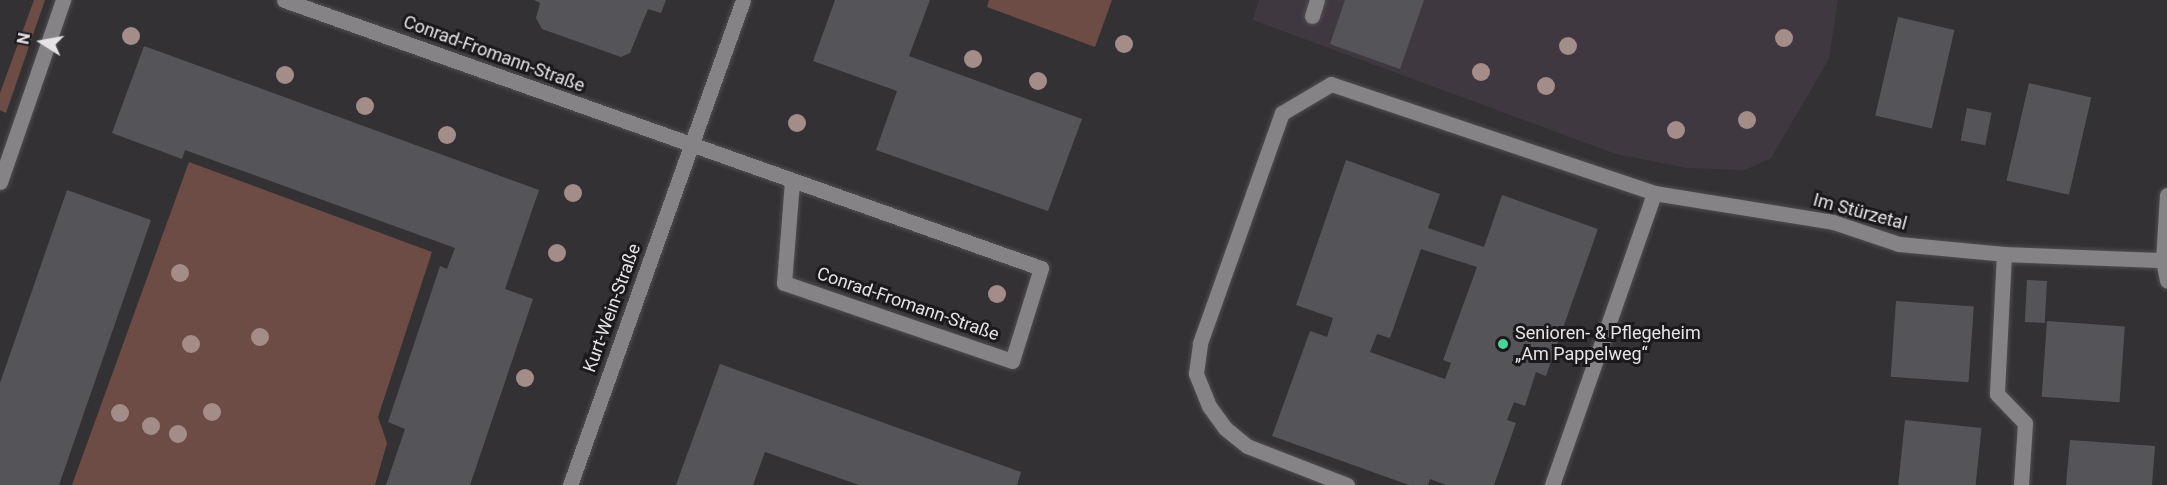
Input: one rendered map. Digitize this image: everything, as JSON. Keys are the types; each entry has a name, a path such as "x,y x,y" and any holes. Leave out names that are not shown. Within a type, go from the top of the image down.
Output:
{"street":[{"path":"0,182 63,0"},
{"name":"Conrad-Fromann-Straße","path":"284,0 792,182 1041,268 1012,361 784,283 792,182"},
{"path":"692,145 743,0"},
{"path":"1312,16 1317,0"},
{"name":"Im Stürzetal","path":"1347,485 1247,446 1224,428 1209,406 1196,374 1200,344 1282,112 1331,84 1654,193 1833,222 1899,244 2004,254 2163,260"},
{"name":"Kurt-Wein-Straße","path":"570,485 692,145"},
{"path":"1552,485 1654,193"},
{"path":"2167,195 2163,260 2167,281"},
{"path":"2004,254 1998,394 2025,423 2021,485"}],"shaded area":[{"path":"34,0 45,0 6,113 0,110 0,93"},
{"path":"989,0 1112,0 1095,47 987,7"},
{"path":"1259,0 1838,0 1829,59 1771,158 1745,170 1687,168 1616,154 1253,20"},
{"path":"189,162 432,252 378,417 387,443 375,485 72,485"}],"building":[{"path":"534,0 666,0 661,13 648,9 630,53 621,57 542,29 536,18 540,3"},
{"path":"835,0 930,0 909,56 1082,119 1048,211 876,150 897,91 813,61"},
{"path":"1345,0 1424,0 1400,69 1330,44"},
{"path":"1898,17 1955,30 1932,128 1875,115"},
{"path":"144,46 539,190 505,289 533,299 470,485 386,485 405,429 388,422 440,266 447,269 455,248 185,150 182,159 112,133"},
{"path":"2029,83 2091,97 2069,195 2007,180"},
{"path":"1967,108 1992,113 1985,145 1961,140"},
{"name":"Senioren- & Pflegeheim „Am Pappelweg“","path":"1346,160 1440,194 1428,228 1484,247 1502,195 1598,229 1546,376 1536,372 1525,406 1514,402 1507,420 1516,423 1494,485 1446,485 1430,479 1428,485 1409,485 1272,436 1310,331 1327,337 1333,318 1296,305","holes":["1421,249 1477,267 1443,360 1451,363 1445,379 1370,352 1377,334 1390,338"]},
{"path":"67,190 151,220 59,485 0,485 0,383"},
{"path":"2027,280 2047,281 2045,323 2025,322"},
{"path":"1896,301 1974,306 1969,382 1891,377"},
{"path":"2047,321 2125,326 2120,402 2042,397"},
{"path":"720,364 1021,472 1017,485 859,485 765,452 753,485 676,485"},
{"path":"1905,420 1982,428 1976,485 1898,485"},
{"path":"2070,440 2155,446 2152,485 2066,485"}],"place":[{"name":"Senioren- & Pflegeheim „Am Pappelweg“","path":"1503,344"}]}
